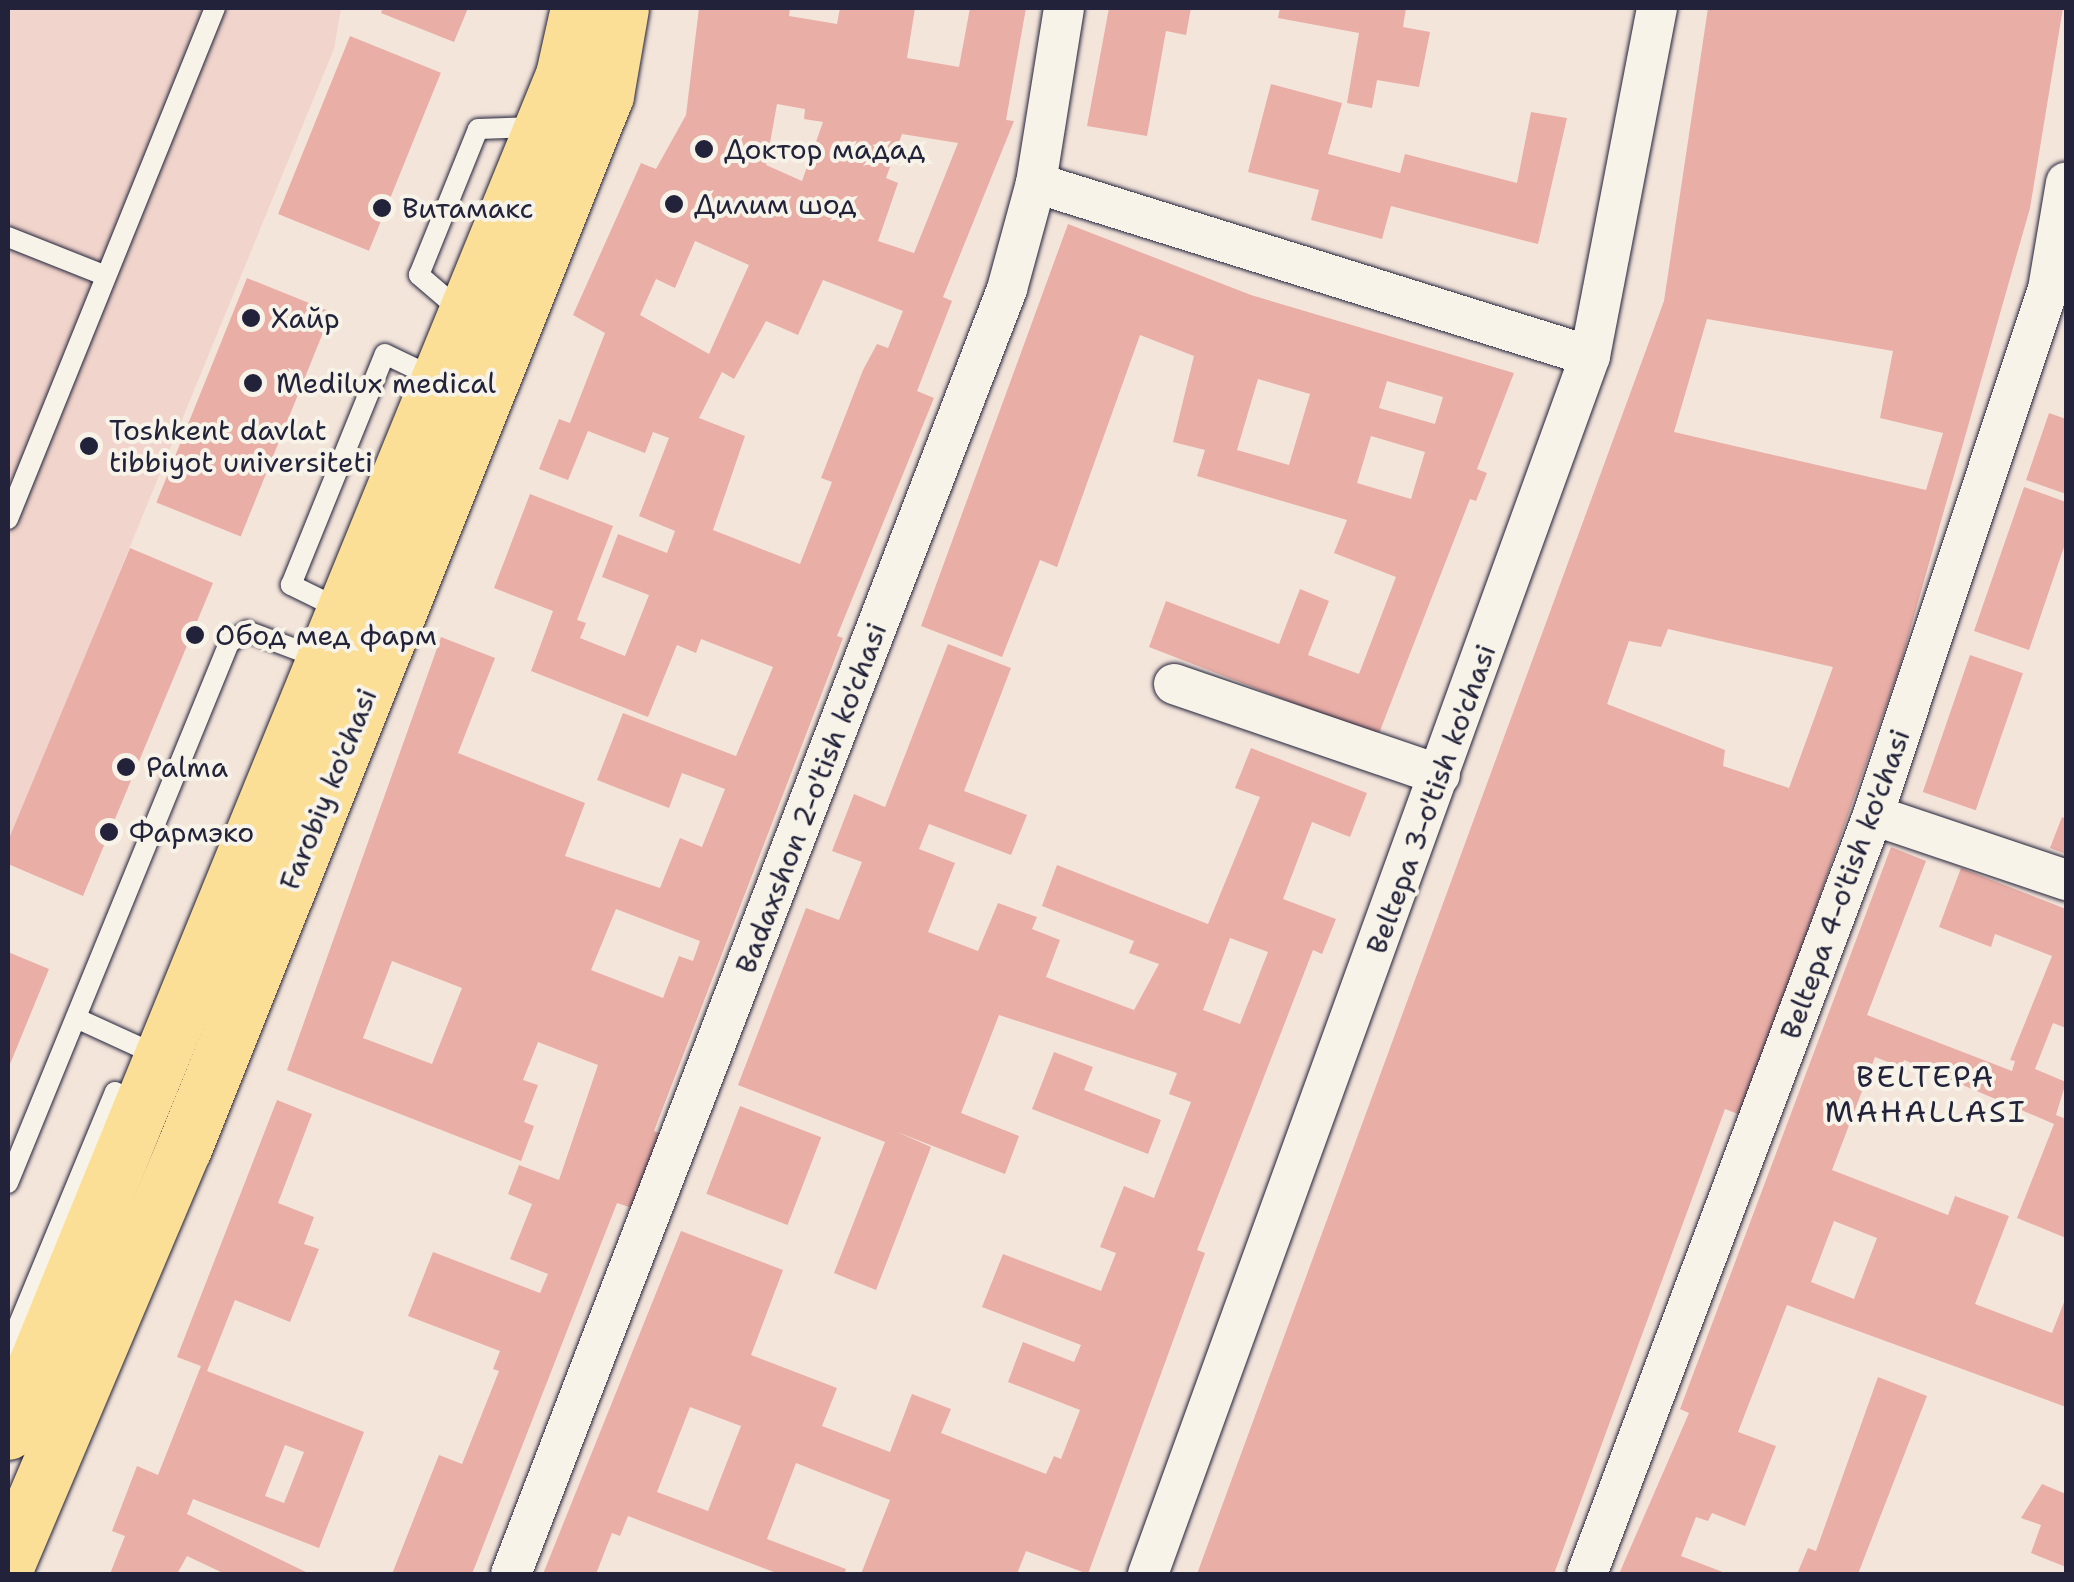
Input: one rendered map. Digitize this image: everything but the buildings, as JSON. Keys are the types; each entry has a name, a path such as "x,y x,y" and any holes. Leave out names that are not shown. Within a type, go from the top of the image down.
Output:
{"main road":[{"name":"Farobiy ko'chasi","path":"8,1562 18,1418 563,75 578,8"},
{"name":"Farobiy ko'chasi","path":"18,1418 184,1148 606,96 621,8"}],"street":[{"name":"Badaxshon 2-o'tish ko'chasi","path":"511,1574 1007,289 1036,183 1064,8"},
{"name":"Beltepa 3-o'tish ko'chasi","path":"1148,1574 1590,356 1657,8"},
{"path":"1036,183 1590,356"},
{"name":"Beltepa 4-o'tish ko'chasi","path":"1587,1574 1873,816 2048,289 2066,183"},
{"path":"1174,684 1440,775"},
{"path":"1873,816 2066,880"}],"lane":[{"path":"8,518 215,8"},
{"path":"8,237 106,276"},
{"path":"8,1183 235,634 334,635"},
{"path":"76,1018 152,1081"}],"shaded area":[{"name":"Toshkent davlat tibbiyot universiteti","path":"8,8 341,8 334,49 8,844"}],"place":[{"name":"Доктор мадад","path":"704,149"},
{"name":"Дилим шод","path":"674,204"},
{"name":"Витамакс","path":"382,208"},
{"name":"Хайр","path":"251,318"},
{"name":"Medilux medical","path":"253,383"},
{"name":"Toshkent davlat tibbiyot universiteti","path":"89,446"},
{"name":"Обод мед фарм","path":"195,635"},
{"name":"Palma","path":"126,767"},
{"name":"Фармэко","path":"109,832"}],"district":[{"name":"BELTEPA MAHALLASI","path":"1926,1094"}]}
